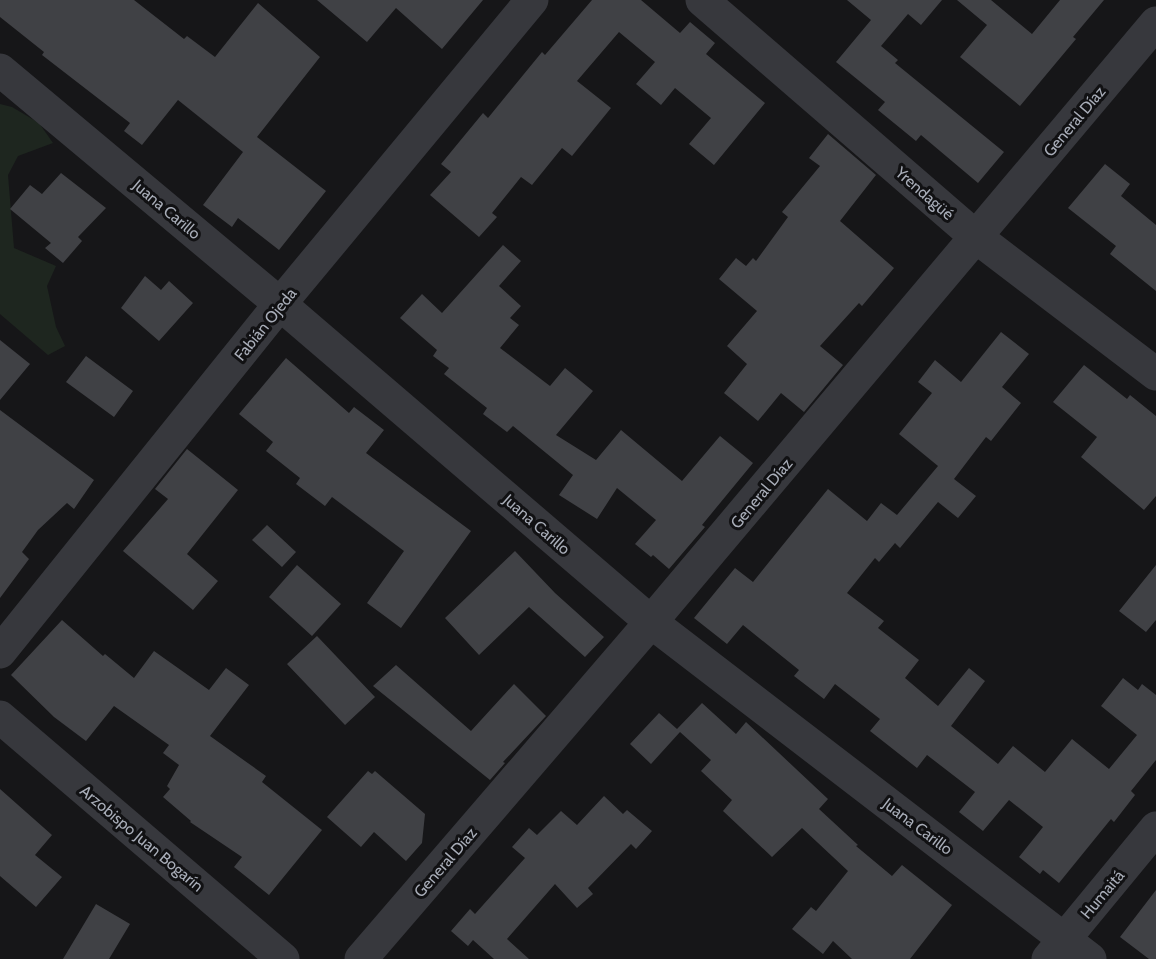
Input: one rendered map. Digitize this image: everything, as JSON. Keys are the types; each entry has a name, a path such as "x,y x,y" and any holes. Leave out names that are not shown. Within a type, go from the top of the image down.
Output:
{"street":[{"name":"Fabián Ojeda","path":"0,652 280,304 532,0"},
{"name":"Yrendagüé","path":"702,0 976,237 1156,374"},
{"name":"General Díaz","path":"361,959 651,622 1156,23"},
{"name":"Juana Carillo","path":"0,70 280,304 651,622 1056,949 1090,959"},
{"name":"Arzobispo Juan Bogarín","path":"0,717 283,959"},
{"name":"Humaitá","path":"1056,949 1156,828"}],"shaded area":[{"path":"0,104 12,107 39,123 53,143 18,156 8,175 14,248 56,266 47,286 56,327 65,346 48,355 0,314"}],"building":[{"path":"0,0 134,0 184,39 187,36 215,57 258,3 320,57 257,137 326,191 279,250 238,218 232,227 203,205 243,152 178,100 142,145 124,131 130,123 42,55 44,52 0,17"},
{"path":"317,0 483,0 442,49 396,8 367,42"},
{"path":"592,0 641,0 680,33 690,22 715,43 706,54 765,103 714,165 689,144 711,118 675,88 661,105 636,84 655,62 619,32 577,81 611,108 572,156 562,148 532,185 521,177 492,213 497,217 479,237 430,195 451,172 441,164 483,113 488,118 542,52 545,55"},
{"path":"847,0 942,0 921,25 908,14 881,46 898,60 895,63 1004,152 978,183 921,135 916,141 878,110 885,102 836,62 871,20"},
{"path":"957,0 991,0 1032,34 1060,0 1104,0 1073,37 1076,39 1020,106 960,57 987,25"},
{"path":"828,134 876,175 840,221 894,268 862,306 859,303 820,346 843,365 804,412 781,393 758,421 724,393 747,364 727,346 757,311 719,279 736,258 746,266 753,258 756,261 788,217 782,212 820,166 809,158"},
{"path":"1105,164 1130,184 1121,196 1156,225 1156,291 1110,254 1116,246 1068,208"},
{"path":"61,173 106,208 78,237 82,241 63,263 45,248 51,243 10,209 30,185 42,194"},
{"path":"503,245 521,261 499,286 521,306 510,318 519,325 500,348 550,386 565,368 593,391 556,435 596,460 621,430 682,481 720,436 753,463 702,525 705,527 669,569 653,555 651,557 635,544 656,520 617,488 597,519 559,495 573,475 513,426 507,432 483,414 487,408 444,374 449,368 433,356 437,350 400,318 422,294 442,313"},
{"path":"145,276 161,290 169,281 193,303 159,341 121,308"},
{"path":"1001,332 1029,354 1002,387 1021,403 991,441 986,437 954,479 976,496 958,518 938,502 900,548 895,543 879,562 875,558 847,593 884,621 878,628 919,660 905,678 938,706 969,668 985,681 951,726 998,764 1013,746 1045,772 1072,739 1109,769 1137,735 1101,706 1123,678 1138,690 1142,684 1156,695 1156,760 1131,791 1135,795 1114,822 1111,819 1059,883 1043,870 1040,874 1019,857 1043,827 1009,800 983,831 959,812 975,792 927,755 917,768 870,731 880,719 835,684 824,699 794,676 799,670 743,625 727,644 694,618 735,568 753,582 828,489 867,521 881,503 897,515 938,466 899,434 932,393 918,382 935,360 961,382"},
{"path":"0,340 30,364 0,400"},
{"path":"86,356 133,391 114,417 66,382"},
{"path":"286,358 349,413 354,407 384,430 366,453 471,531 401,628 367,603 404,551 332,497 325,506 296,484 300,478 266,451 273,442 239,414"},
{"path":"1084,365 1127,399 1130,395 1156,416 1156,496 1144,510 1081,457 1097,437 1053,402"},
{"path":"0,410 94,480 74,509 67,503 38,530 22,552 29,559 0,598"},
{"path":"187,449 238,490 187,554 218,581 193,610 123,551 168,499 155,489"},
{"path":"267,525 296,552 282,567 252,540"},
{"path":"515,551 555,593 604,637 585,657 529,607 479,655 445,618"},
{"path":"297,565 341,604 312,636 269,597"},
{"path":"1156,565 1156,620 1146,632 1119,611"},
{"path":"62,620 103,656 105,654 134,678 154,651 209,690 226,668 249,685 210,736 266,776 262,782 322,830 269,895 234,867 242,857 190,822 163,797 170,789 167,786 179,765 163,753 169,745 114,706 86,741 54,717 11,675"},
{"path":"317,636 375,697 345,725 287,664"},
{"path":"396,665 471,731 514,684 546,716 503,762 505,763 490,780 373,686"},
{"path":"702,703 736,734 746,722 828,799 819,809 858,845 856,846 892,876 902,865 952,905 910,959 852,959 833,941 823,954 792,929 811,907 816,911 848,871 802,828 772,857 723,811 732,800 701,771 711,760 680,732 651,764 630,744 659,713 677,729"},
{"path":"368,771 372,774 375,771 425,814 422,843 406,861 374,832 361,847 327,817"},
{"path":"0,789 52,835 35,855 62,877 36,907 0,876"},
{"path":"604,796 623,814 627,810 652,831 636,849 631,844 588,888 593,894 577,908 555,884 507,939 529,959 494,959 473,940 468,946 451,931 470,909 475,914 525,858 512,847 529,828 537,835 561,811 577,825"},
{"path":"1156,890 1156,959 1149,959 1120,937"},
{"path":"96,904 130,924 109,959 63,959"}]}
